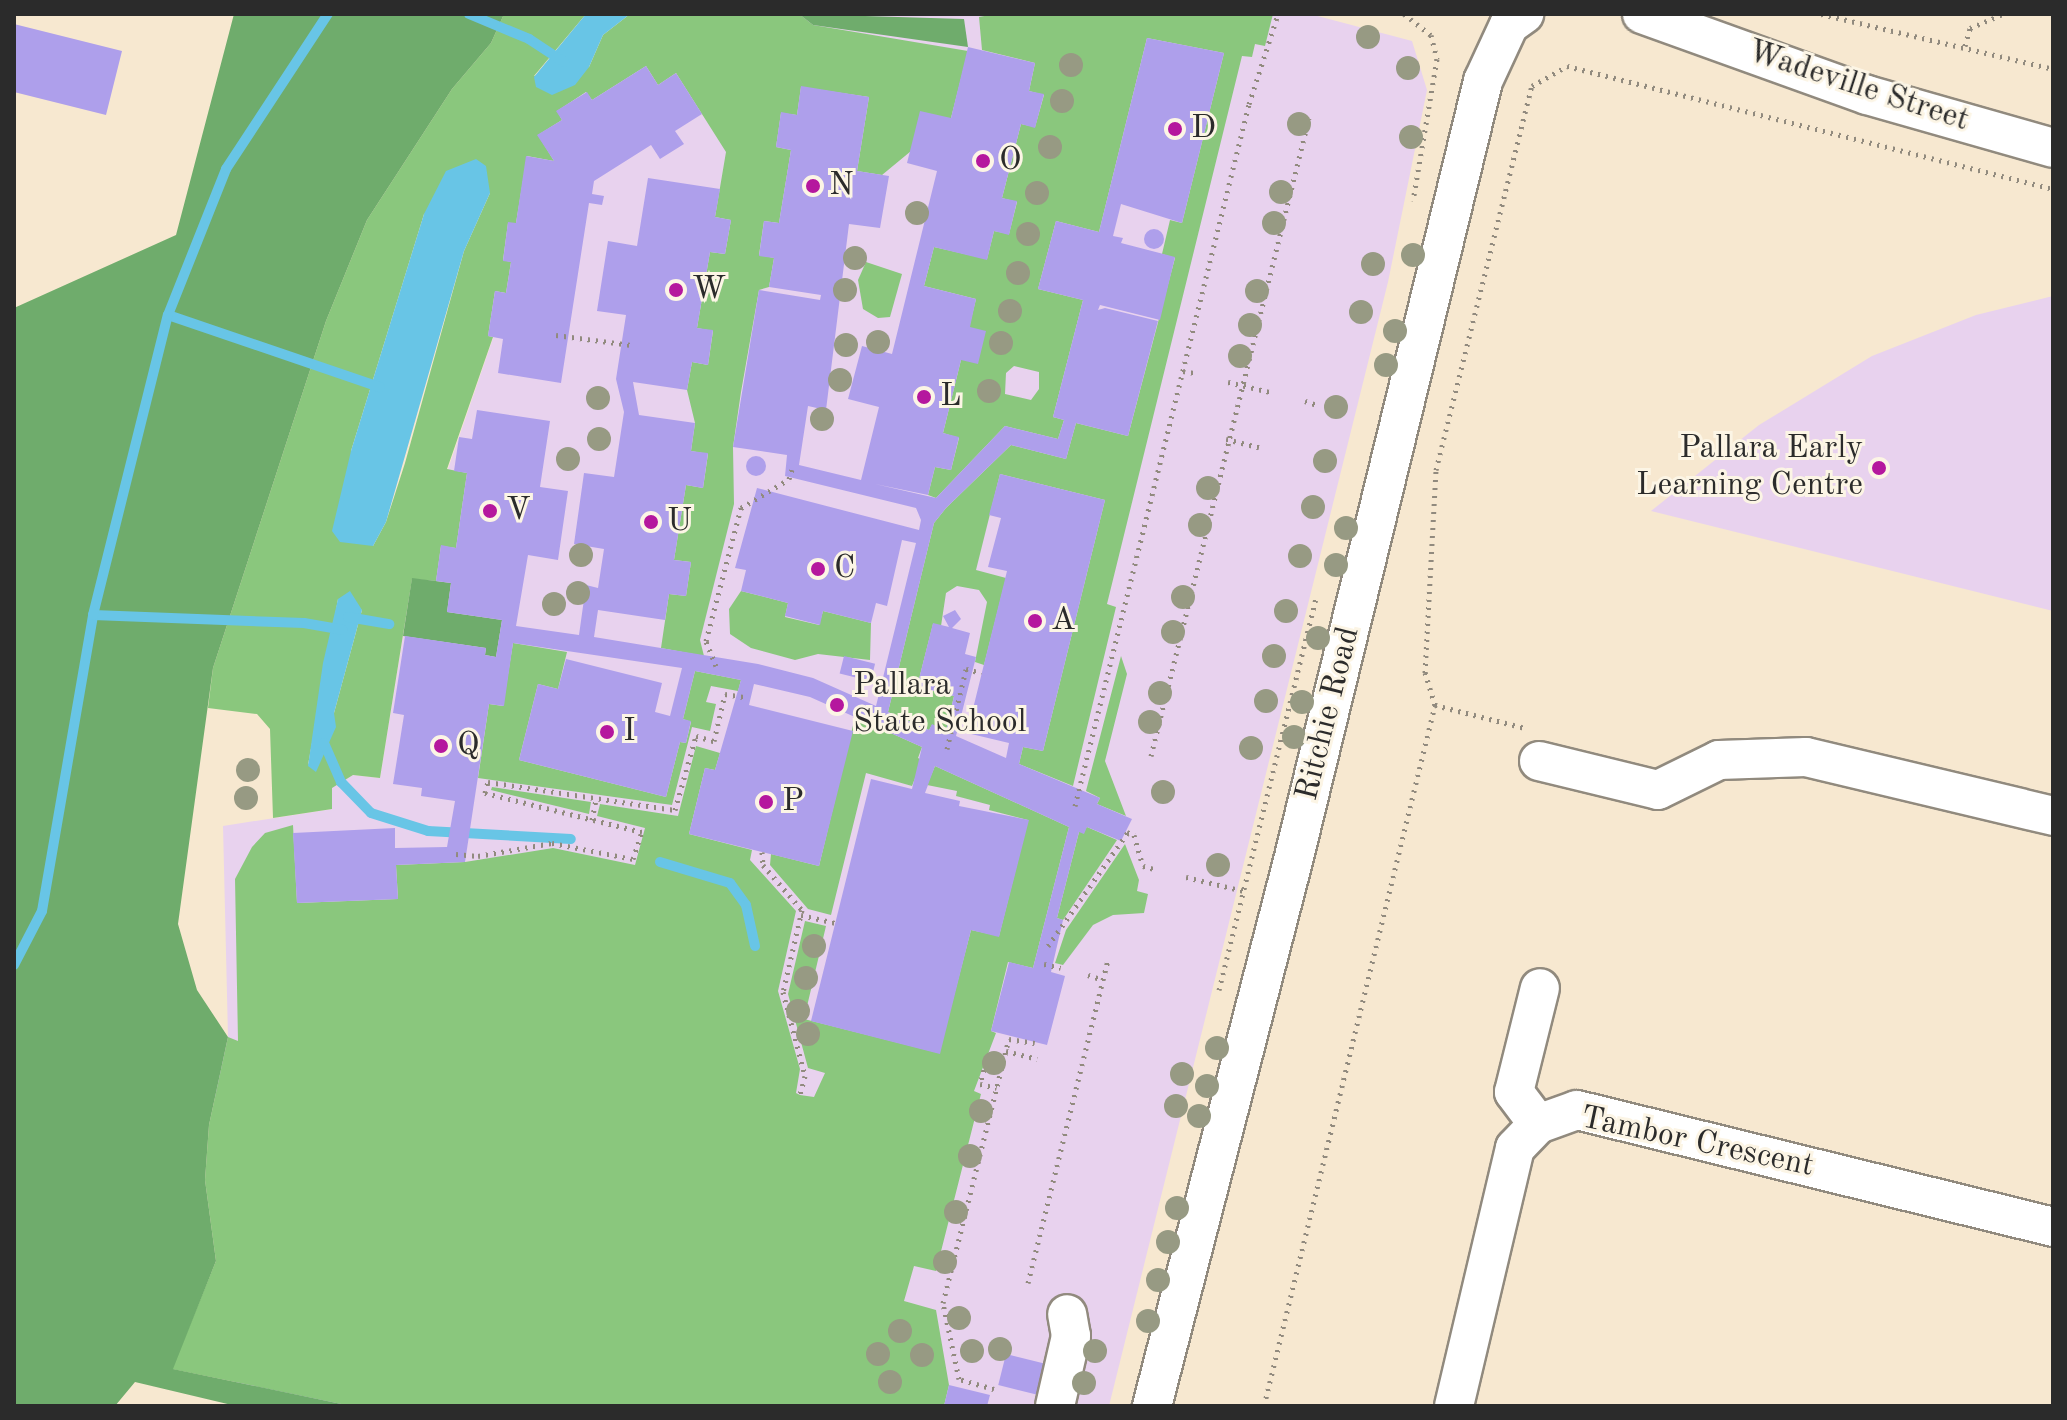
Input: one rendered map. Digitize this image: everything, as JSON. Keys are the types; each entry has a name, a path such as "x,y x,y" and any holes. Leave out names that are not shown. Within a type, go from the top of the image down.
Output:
{"street":[{"name":"Wadeville Street","path":"1642,14 1867,95 2045,144"},
{"name":"Ritchie Road","path":"1152,1406 1290,873 1483,81 1510,18"},
{"path":"1539,761 1658,790 1719,760 1833,761 2053,816"},
{"path":"1538,1124 1514,1092 1540,988"},
{"name":"Tambor Crescent","path":"1454,1406 1515,1148 1538,1124 1577,1110 2053,1227"},
{"path":"1055,1406 1071,1336 1067,1314"}],"path":[{"path":"1075,806 1249,104 1278,14"},
{"path":"1404,14 1431,35 1437,59 1412,207"},
{"path":"1821,14 2053,69"},
{"path":"1965,46 1970,28 2003,14"},
{"path":"1264,1406 1435,705 1425,673 1436,470 1532,86 1567,66 2053,189"},
{"path":"1151,756 1239,385 1309,118"},
{"path":"556,335 631,345"},
{"path":"1183,371 1194,373"},
{"path":"1228,382 1274,393"},
{"path":"1305,401 1317,405"},
{"path":"1226,439 1259,447"},
{"path":"716,666 706,641 741,508 789,479 792,469"},
{"path":"1217,997 1320,584"},
{"path":"947,749 966,669 982,673"},
{"path":"456,854 478,856 552,843 633,859 642,832 485,793 488,782 675,810 696,736 714,741 725,694 744,697"},
{"path":"1435,705 1540,732 1539,761"},
{"path":"592,820 596,799"},
{"path":"1048,946 1127,832 1134,835 1143,866 1154,869"},
{"path":"762,852 763,865 801,915 836,923"},
{"path":"1186,877 1244,891"},
{"path":"800,1095 805,1076 783,992 801,915"},
{"path":"1028,1283 1108,959"},
{"path":"1044,964 1061,968"},
{"path":"1088,975 1103,980"},
{"path":"994,1389 959,1379 943,1303 1009,1039 1035,1043"},
{"path":"1006,1051 1037,1059"},
{"path":"986,1062 980,1084 997,1088"}],"shaded area":[{"name":"Pallara State School","path":"730,14 1310,14 1412,41 1427,90 1388,282 1109,1406 236,1406 215,1095 228,1037 223,826 332,809 332,787 353,775 380,778 414,568 493,338 473,330 511,158 553,99 646,61 679,78"},
{"name":"Pallara Early Learning Centre","path":"2053,296 2053,611 1651,511 1759,425 1872,356 1976,315"}],"green space":[{"path":"234,14 504,14 491,43 452,89 367,220 326,321 213,668 178,924 197,990 228,1037 209,1125 205,1180 216,1261 173,1369 351,1406 236,1406 135,1382 115,1406 14,1406 14,308 176,235"},
{"path":"504,14 586,14 534,76 589,67 603,35 630,14 799,14 813,25 968,51 951,118 882,175 857,171 869,97 801,87 797,115 781,113 776,147 791,150 779,223 764,221 759,255 774,258 769,287 759,290 741,392 733,447 734,504 700,640 704,656 661,648 669,594 686,596 691,562 674,560 686,485 703,488 708,454 691,451 695,423 687,390 692,362 708,365 713,331 697,328 710,252 725,254 731,220 715,217 726,152 676,73 658,85 646,66 592,100 586,92 557,111 562,120 538,135 554,161 527,156 516,223 508,223 503,260 511,262 506,293 495,291 488,336 493,337 447,469 467,473 456,548 441,546 436,581 412,579 380,778 353,775 332,788 332,809 273,818 270,729 257,714 208,708 213,668 326,321 367,220 452,89 491,43","holes":["490,193 464,251 405,463 386,522 373,546 351,451 424,214","338,599 362,610 334,713 308,765"]},
{"path":"799,14 964,19 968,47 813,25"},
{"path":"995,14 1273,14 1265,46 1255,44 1252,57 1242,56 1107,604 1116,607 1073,786 1019,764 1023,747 1043,751 1105,500 1000,474 976,570 1006,578 984,665 975,662 987,602 979,590 957,586 946,593 941,626 933,624 917,687 954,696 946,731 932,725 929,730 888,712 934,523 946,508 1011,445 1066,459 1076,423 1128,436 1175,258 1162,254 1170,220 1182,223 1224,53 1147,38 1099,232 1056,221 1038,289 1083,300 1053,417 1064,420 1058,439 1005,426 936,498 928,495 935,467 951,470 959,438 943,433 976,299 924,286 934,247 987,259 994,231 1009,234 1017,202 1002,198 1021,124 1035,127 1044,95 1029,91 1035,63 982,50 979,17","holes":["1014,366 1039,372 1039,389 1031,400 1005,394 1006,373"]},
{"path":"866,262 902,274 890,317 878,318 863,309 858,280"},
{"path":"412,578 451,583 447,612 502,620 496,657 485,655 486,648 403,636"},
{"path":"741,591 788,603 785,617 819,625 823,611 871,623 870,660 818,654 795,660 751,648 730,634 729,609"},
{"path":"513,643 567,652 558,689 538,684 519,760 666,797 680,742 686,743 691,722 683,719 695,671 741,680 738,691 711,686 706,702 716,704 710,731 692,727 672,805 478,778 489,704 503,706"},
{"path":"1121,656 1127,674 1105,761 1126,816 1097,804 1100,798 1086,791"},
{"path":"855,717 922,747 918,758 922,760 912,786 866,773 831,915 808,909 770,865 771,854 819,866"},
{"path":"696,746 720,753 715,770 705,768 689,834 752,850 750,860 796,911 778,991 800,1069 796,1093 800,1095 814,1097 825,1073 808,1068 788,994 805,921 826,926 804,1019 939,1053 971,930 999,936 1028,820 989,810 990,805 956,796 957,791 927,785 935,766 1069,827 1033,968 1008,962 991,1031 996,1033 974,1091 981,1094 936,1271 914,1266 904,1301 936,1310 949,1385 944,1406 351,1406 172,1369 216,1261 205,1180 209,1125 228,1037 238,1041 235,879 252,847 265,833 293,825 297,903 398,899 396,865 465,862 553,848 635,865 645,828 597,816 600,804 678,816"},
{"path":"492,787 591,802 589,814 491,790"},
{"path":"1087,827 1117,840 1063,920 1057,918 1079,832"},
{"path":"1125,844 1139,880 1137,891 1148,894 1144,913 1113,915 1093,925 1063,965 1055,963 1066,930"}],"water":[{"path":"586,14 630,14 603,35 589,67 575,85 552,95 536,87 534,77"},
{"path":"476,159 486,166 490,193 464,251 386,522 373,546 340,542 332,531 351,451 424,214 446,171"},
{"path":"350,591 362,610 334,713 336,727 316,772 308,766 323,663 338,599"}],"building":[{"path":"14,24 122,51 106,115 14,92"},
{"path":"1147,38 1224,53 1182,223 1121,204 1113,236 1123,238 1121,243 1175,257 1160,320 1100,305 1098,310 1105,308 1158,321 1128,436 1076,423 1066,459 1011,445 946,508 934,523 888,712 929,730 932,724 946,731 954,696 917,687 933,623 949,627 943,616 955,610 961,619 952,628 970,633 965,654 976,657 956,736 1006,758 1009,743 967,733 1007,571 988,567 1001,518 989,515 1000,474 1105,500 1043,751 1023,747 1019,764 1100,798 1097,804 1132,819 1121,841 1087,827 1084,834 1079,832 1057,918 1063,920 1051,972 1065,976 1047,1045 991,1031 1009,962 1033,968 1069,827 935,766 925,793 960,801 959,806 1029,820 999,937 971,930 940,1054 811,1021 871,779 912,789 922,747 810,697 754,684 749,705 853,731 819,866 689,834 705,768 715,770 741,680 695,671 683,719 691,721 686,743 680,742 666,797 519,760 538,684 558,689 566,659 662,683 655,712 670,716 682,668 513,643 504,706 489,704 465,862 396,865 398,899 297,903 293,833 395,828 395,848 447,847 455,801 421,796 422,788 393,784 404,715 393,713 405,636 486,648 485,655 496,657 502,620 447,612 451,583 436,581 441,545 456,548 467,473 454,471 459,437 472,439 477,410 550,421 540,487 568,491 558,560 528,555 516,626 579,635 586,585 598,588 604,549 574,544 584,473 614,477 624,412 616,379 626,315 597,311 608,241 637,246 648,178 720,189 715,217 731,220 725,254 710,252 697,328 713,330 708,365 692,362 687,390 633,382 639,415 695,423 691,451 708,453 703,488 686,485 674,560 691,562 686,596 669,594 665,620 598,610 594,637 758,664 813,678 876,706 916,543 902,540 887,606 876,603 871,623 823,611 820,625 785,616 788,603 741,591 746,570 735,568 757,488 919,530 921,520 916,508 785,476 787,455 733,447 759,290 820,300 821,295 769,287 774,258 759,256 764,221 779,223 791,150 776,147 781,112 797,115 801,86 869,97 857,171 889,176 880,228 849,224 826,410 808,406 799,465 861,480 879,407 848,399 862,346 892,354 937,171 907,163 920,111 951,118 968,47 1035,63 1029,91 1044,94 1035,128 1021,124 1002,198 1017,201 1009,235 994,231 987,260 934,247 924,286 976,299 970,327 986,331 978,364 961,360 943,433 959,437 951,470 935,467 928,495 875,484 936,498 1005,426 1058,439 1064,420 1053,417 1083,300 1038,289 1056,221 1099,232"},
{"path":"646,66 658,85 676,73 702,114 675,131 684,144 660,159 651,145 594,181 592,194 604,196 602,205 589,203 561,383 498,373 503,339 488,336 495,291 506,293 511,262 503,261 508,222 516,223 526,156 554,161 537,135 562,120 556,111 587,92 592,100"},
{"path":"1154,229 1161,232 1164,239 1161,246 1154,249 1147,246 1144,239 1147,232"},
{"path":"756,456 763,459 766,466 763,473 756,476 749,473 746,466 749,459"},
{"path":"844,656 875,664 871,681 840,673"},
{"path":"1006,1354 1058,1367 1051,1398 998,1385"},
{"path":"949,1385 990,1395 987,1406 944,1406"}],"waterway":[{"path":"14,965 42,911 93,615 168,315 226,169 328,14"},
{"path":"469,14 529,39 564,62"},
{"path":"168,315 380,387"},
{"path":"93,615 304,623 342,630"},
{"path":"348,617 389,624"},
{"path":"324,743 341,782 371,813 428,831 571,839"},
{"path":"660,862 730,883 746,905 755,946"}],"place":[{"name":"D","path":"1175,129"},
{"name":"O","path":"983,161"},
{"name":"N","path":"813,186"},
{"name":"W","path":"676,290"},
{"name":"L","path":"924,397"},
{"name":"Pallara Early Learning Centre","path":"1879,468"},
{"name":"V","path":"490,511"},
{"name":"U","path":"651,522"},
{"name":"C","path":"818,569"},
{"name":"A","path":"1035,621"},
{"name":"Pallara State School","path":"837,705"},
{"name":"I","path":"607,732"},
{"name":"Q","path":"441,746"},
{"name":"P","path":"766,802"}]}
